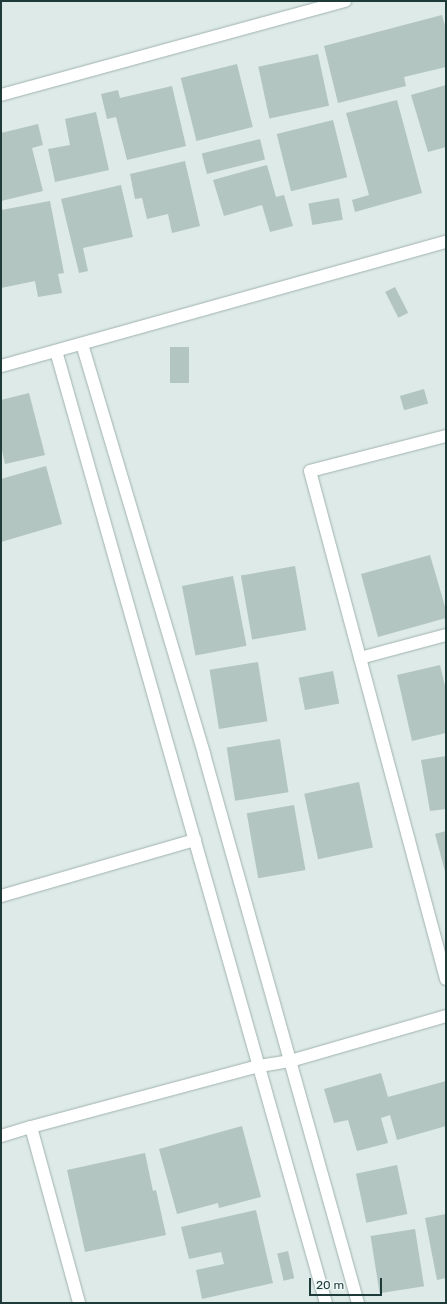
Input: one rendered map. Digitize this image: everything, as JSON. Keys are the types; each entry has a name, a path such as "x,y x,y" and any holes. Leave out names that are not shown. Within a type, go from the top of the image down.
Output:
{"street":[{"path":"1,95 304,6 345,1"},
{"path":"1,366 446,242"},
{"path":"82,344 204,754 358,1303"},
{"path":"56,351 326,1303"},
{"path":"446,436 310,471 446,979"},
{"path":"360,658 446,635"},
{"path":"1,896 195,840"},
{"path":"1,1136 259,1066 290,1061 446,1016"},
{"path":"31,1127 79,1303"}],"building":[{"path":"442,15 446,29 446,67 404,77 406,86 338,103 324,46"},
{"path":"318,54 329,106 269,119 258,67"},
{"path":"237,64 253,127 196,141 181,78"},
{"path":"446,85 446,147 428,152 411,95"},
{"path":"172,86 186,146 127,160 116,117 107,119 101,94 118,90 120,98"},
{"path":"397,100 422,193 355,212 352,200 369,195 346,113"},
{"path":"96,112 109,170 55,182 48,149 70,145 65,119"},
{"path":"333,120 347,177 291,191 277,134"},
{"path":"38,124 43,145 32,148 43,191 1,201 1,133"},
{"path":"260,139 265,159 207,174 202,154"},
{"path":"185,161 200,226 172,233 168,214 147,219 142,198 135,199 130,174"},
{"path":"267,165 276,197 284,195 293,226 270,232 262,205 224,216 213,180"},
{"path":"121,185 133,237 83,248 88,271 79,273 61,199"},
{"path":"339,198 343,220 312,225 308,203"},
{"path":"50,201 64,273 58,274 62,293 38,297 35,281 1,288 1,210"},
{"path":"395,287 408,313 398,318 385,292"},
{"path":"170,347 189,347 189,383 170,383"},
{"path":"424,389 428,403 404,410 400,396"},
{"path":"29,393 45,455 5,464 1,446 1,400"},
{"path":"46,466 62,524 1,542 1,479"},
{"path":"430,555 446,610 446,618 378,637 361,574"},
{"path":"295,566 306,630 252,640 241,576"},
{"path":"233,576 247,646 196,656 182,586"},
{"path":"258,662 267,721 219,729 210,670"},
{"path":"440,665 446,690 446,733 412,741 397,675"},
{"path":"333,671 339,703 305,710 299,678"},
{"path":"280,739 288,792 235,801 227,747"},
{"path":"446,756 446,809 430,811 421,760"},
{"path":"359,782 373,848 318,859 304,794"},
{"path":"294,805 305,870 258,878 247,813"},
{"path":"446,831 446,875 435,834"},
{"path":"381,1073 388,1097 446,1081 446,1126 397,1140 390,1115 381,1118 388,1143 357,1151 348,1120 334,1123 324,1089"},
{"path":"242,1126 261,1197 219,1208 218,1203 177,1214 159,1149"},
{"path":"145,1153 153,1191 156,1190 166,1235 85,1252 67,1170"},
{"path":"397,1165 407,1214 366,1223 356,1174"},
{"path":"256,1210 273,1283 202,1299 196,1270 224,1264 221,1252 189,1259 181,1227"},
{"path":"446,1214 446,1278 437,1280 425,1218"},
{"path":"415,1229 424,1286 380,1293 371,1236"},
{"path":"288,1251 294,1278 284,1281 277,1253"}]}
